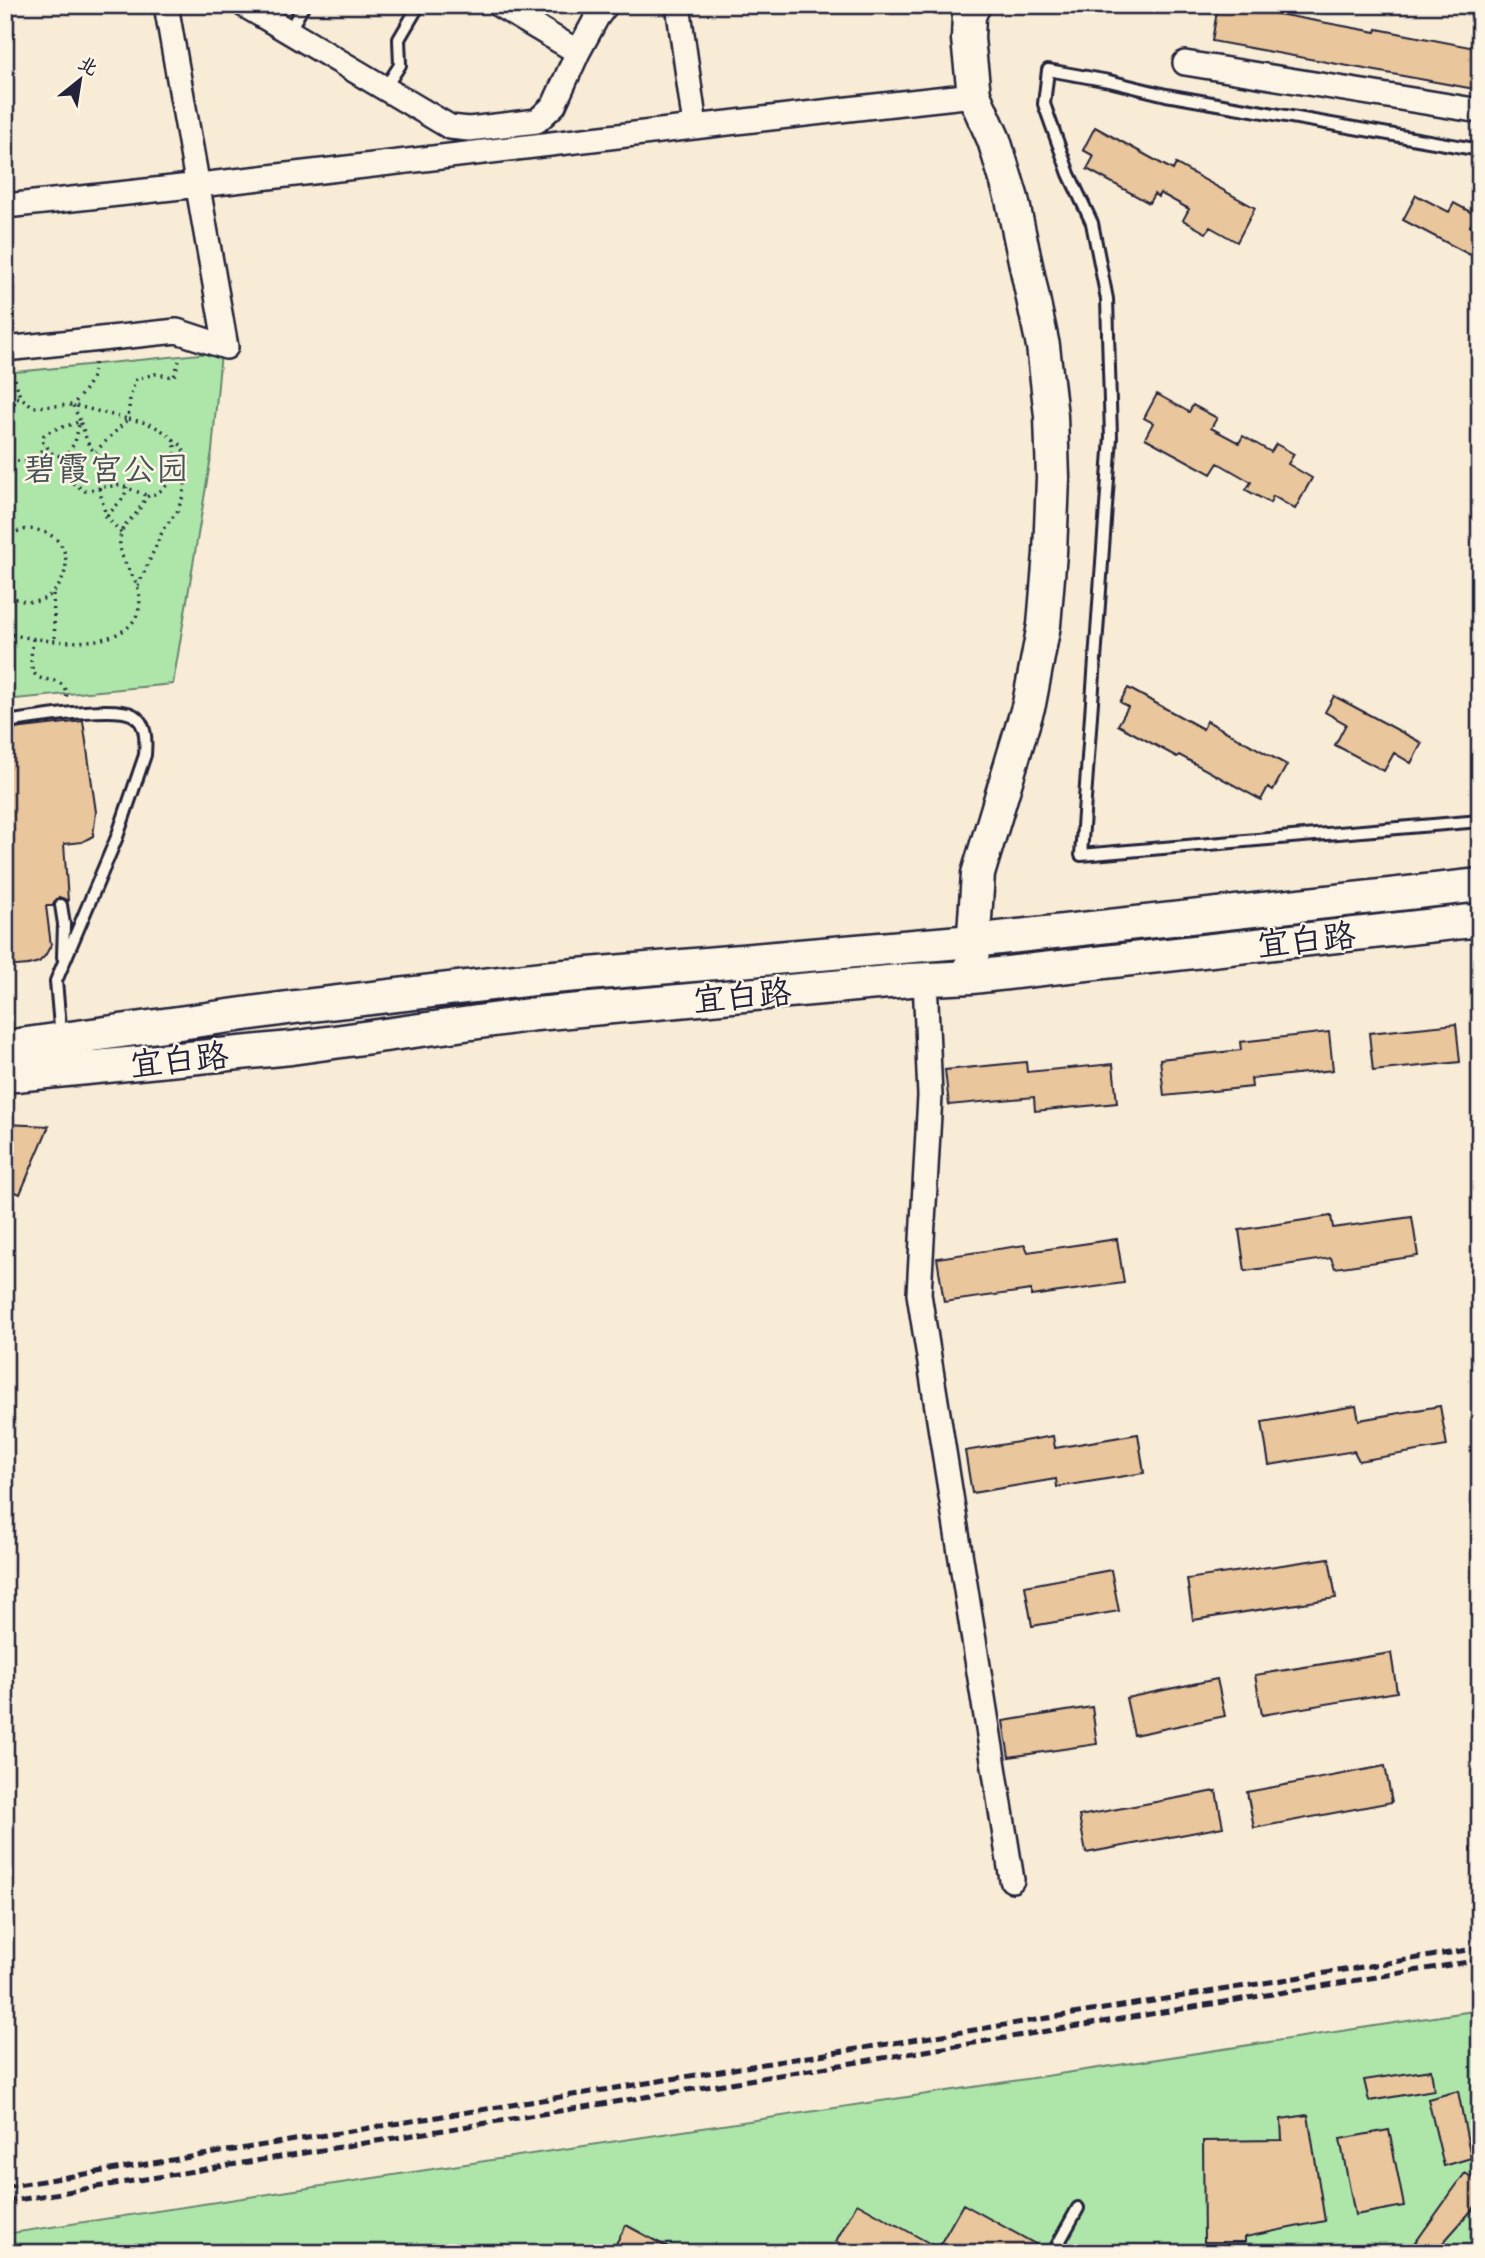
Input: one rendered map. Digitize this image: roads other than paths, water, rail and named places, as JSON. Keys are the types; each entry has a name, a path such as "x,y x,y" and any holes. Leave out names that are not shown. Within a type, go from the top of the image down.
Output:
{"street":[{"path":"5,349 177,331 226,347 166,5"},
{"path":"244,5 450,127 469,130 537,121 554,105 578,52 606,5"},
{"path":"499,5 578,52"},
{"path":"678,5 695,125"},
{"path":"972,977 978,874 1029,704 1044,625 1053,478 1051,416 1043,346 1012,199 994,140 974,95 968,39 969,15 974,5"},
{"path":"1185,63 1480,111"},
{"path":"5,206 974,95"},
{"path":"5,1047 295,1007 542,978 972,942 1480,885"},
{"name":"宜白路","path":"5,1076 291,1048 536,1014 972,977 1480,920"},
{"path":"925,979 930,1096 919,1294 1012,1880"}],"lane":[{"path":"288,33 304,5"},
{"path":"385,88 400,65 399,38 419,5"},
{"path":"1480,150 1166,95 1109,81 1048,71 1044,104 1069,174 1092,223 1107,299 1111,437 1081,855 1480,821"},
{"path":"5,722 108,711 125,712 143,725 146,741 145,755 117,837 56,981 61,1041"},
{"path":"61,905 64,924 62,964"},
{"path":"1053,2253 1078,2208"}],"railway":[{"path":"5,2187 1480,1948"},
{"path":"5,2202 1480,1960"}],"park label":[{"name":"碧霞宫公园","path":"106,468"}]}
